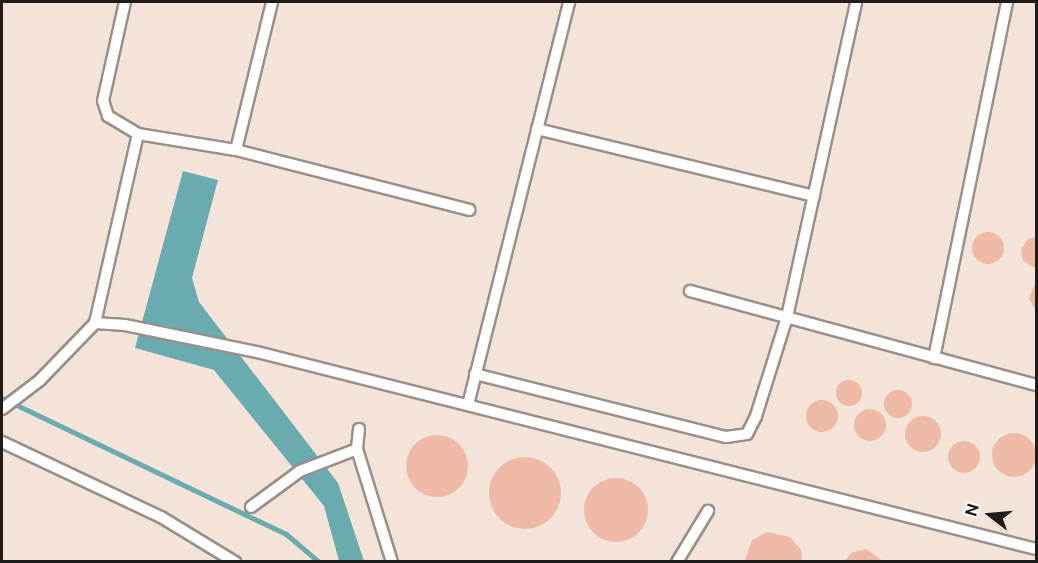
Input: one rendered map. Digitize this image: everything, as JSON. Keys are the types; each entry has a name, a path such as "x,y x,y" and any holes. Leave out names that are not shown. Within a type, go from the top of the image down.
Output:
{"lane":[{"path":"125,2 103,101 108,116 138,134 236,150 469,210"},
{"path":"236,150 272,2"},
{"path":"468,405 569,2"},
{"path":"475,374 726,437 747,434 756,416 787,317 856,2"},
{"path":"934,358 1006,2"},
{"path":"537,129 814,196"},
{"path":"2,409 40,380 95,323 138,134"},
{"path":"690,291 1036,385"},
{"path":"95,323 125,325 257,352 1036,549"},
{"path":"359,429 357,449 392,561"},
{"path":"2,442 161,517 235,561"},
{"path":"251,507 300,471 357,449"},
{"path":"676,561 708,511"}],"shaded area":[{"path":"2,2 1036,2 1036,561 364,561 337,483 199,302 192,278 218,180 135,348 214,370 324,506 339,561 2,561"}],"water":[{"path":"183,171 218,180 192,278 199,302 338,483 364,561 339,561 324,506 214,370 135,348"}],"building":[{"path":"988,232 999,237 1004,248 999,259 988,264 977,259 972,248 977,237"},
{"path":"1036,237 1036,267 1033,267 1023,261 1021,249 1028,239"},
{"path":"1036,281 1036,312 1029,298"},
{"path":"849,380 858,384 862,393 858,402 849,406 840,402 836,393 840,384"},
{"path":"898,390 908,394 912,404 908,414 898,418 888,414 884,404 888,394"},
{"path":"822,400 833,405 838,416 833,427 822,432 811,427 806,416 811,405"},
{"path":"870,409 881,414 886,425 881,436 870,441 859,436 854,425 859,414"},
{"path":"923,416 936,421 941,434 936,447 923,452 910,447 905,434 910,421"},
{"path":"1014,433 1029,440 1036,455 1029,470 1014,477 999,470 992,455 999,440"},
{"path":"437,435 449,437 459,444 466,454 468,466 466,478 459,488 449,495 437,497 425,495 415,488 408,478 406,466 408,454 415,444 425,437"},
{"path":"964,441 975,446 980,457 975,468 964,473 953,468 948,457 953,446"},
{"path":"525,457 545,463 555,473 561,493 555,513 545,523 525,529 505,523 495,513 489,493 495,473 505,463"},
{"path":"610,478 622,478 639,487 646,498 648,510 646,522 639,533 622,542 610,542 598,537 589,528 584,516 584,504 589,492 598,483"},
{"path":"767,532 790,537 801,550 802,562 744,562 752,540"},
{"path":"866,549 884,562 844,562 851,553"}],"waterway":[{"path":"2,398 286,534 319,562"}]}
